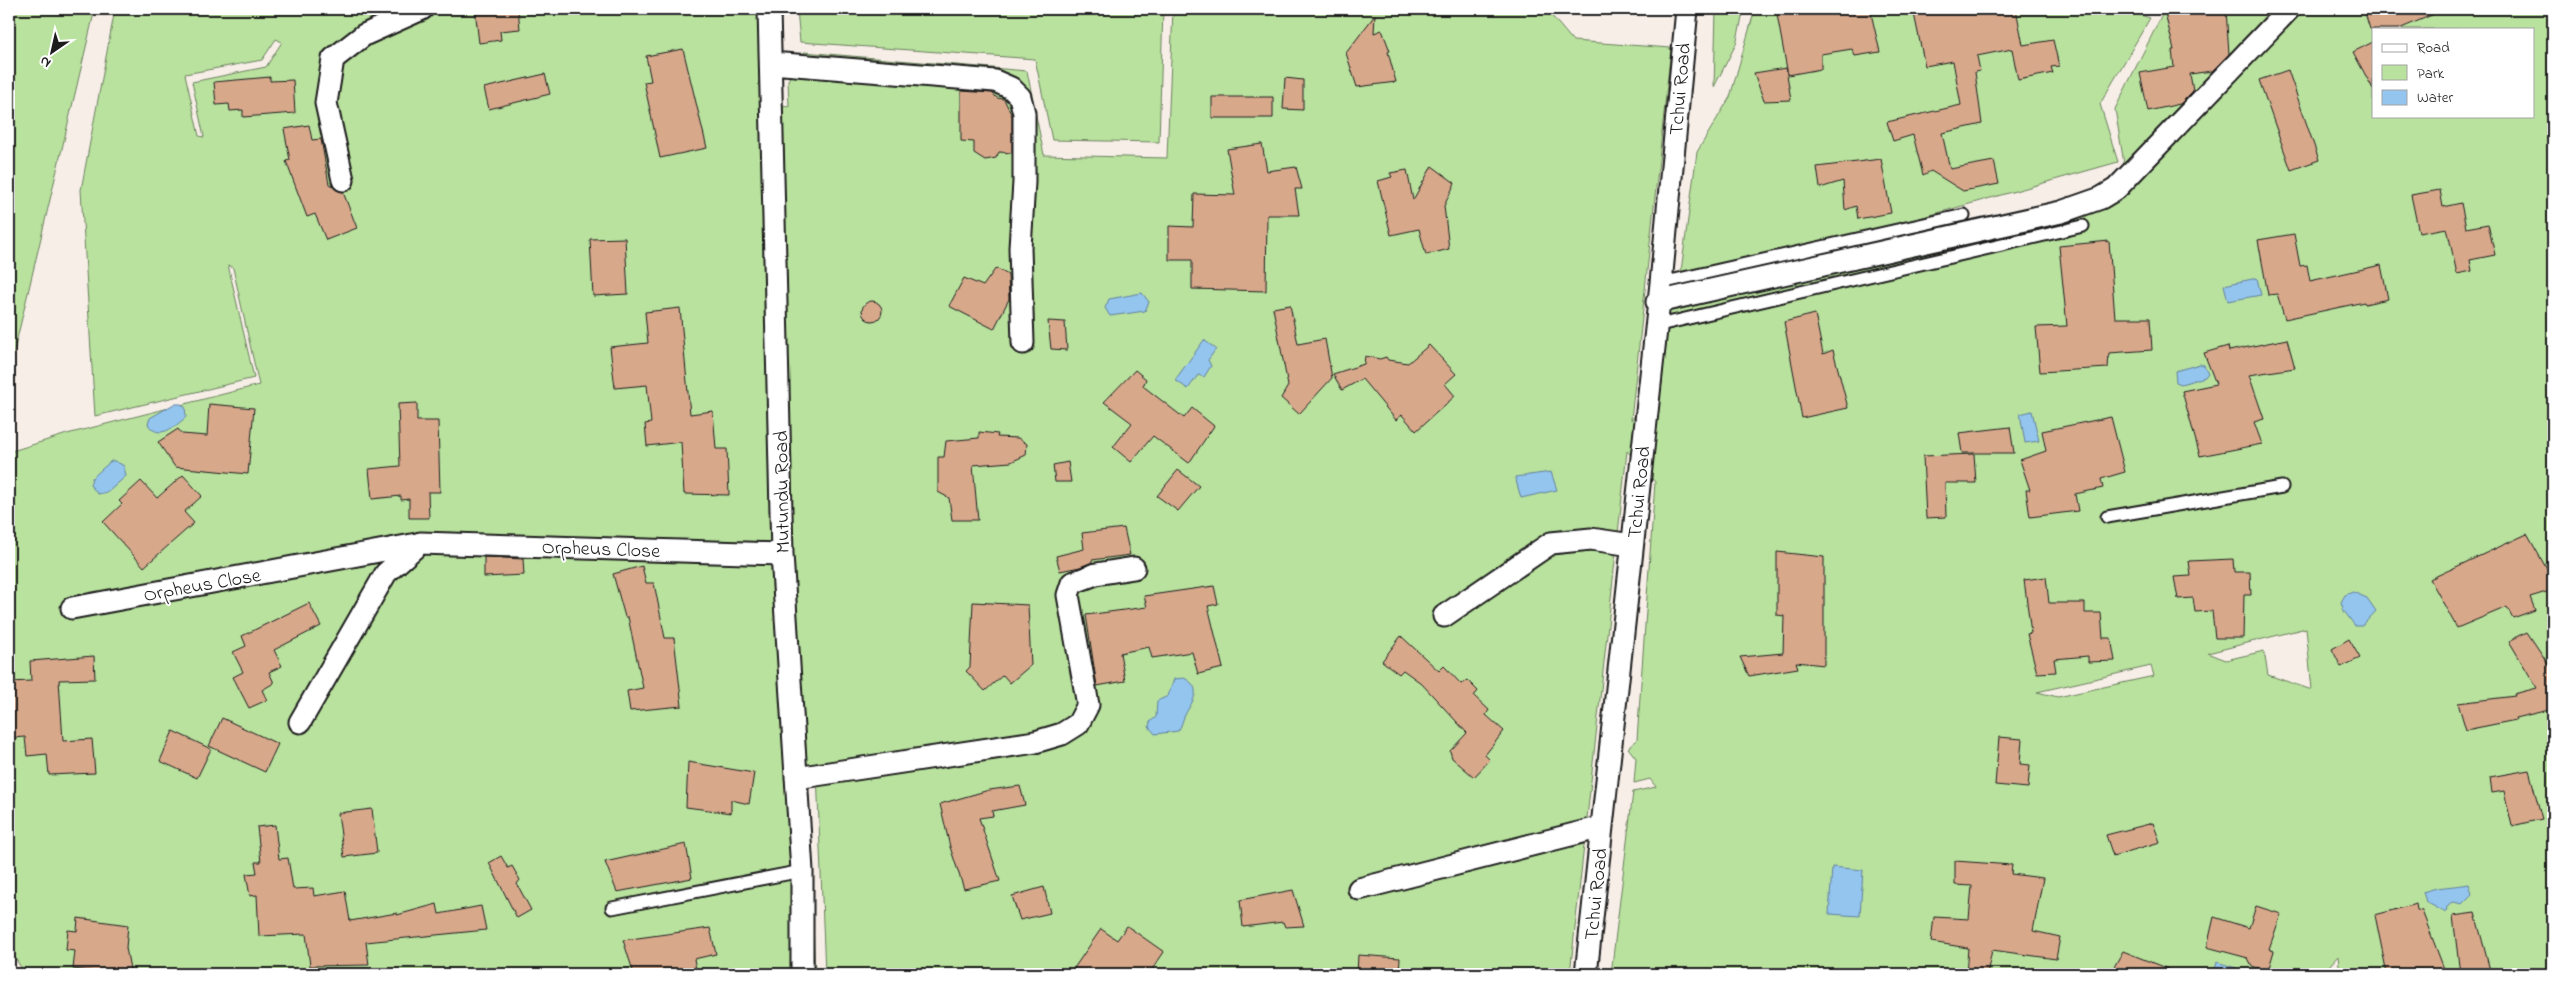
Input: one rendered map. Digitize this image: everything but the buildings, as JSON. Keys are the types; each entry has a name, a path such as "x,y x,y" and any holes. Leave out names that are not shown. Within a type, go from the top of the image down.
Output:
{"street":[{"path":"343,180 326,103 333,59 364,35 422,9"},
{"name":"Mutundu Road","path":"769,9 782,554 802,871 802,974"},
{"name":"Tchui Road","path":"1586,974 1659,293 1687,9"},
{"path":"1659,293 2052,214 2101,198 2116,189 2289,9"},
{"path":"771,63 995,81 1011,88 1020,98 1024,113 1024,182 1020,248 1023,343"},
{"path":"1444,616 1551,543 1591,539 1632,545"},
{"path":"300,722 386,573 398,560 420,543"},
{"name":"Orpheus Close","path":"72,608 420,543 782,554"},
{"path":"796,778 1035,742 1062,734 1078,724 1088,705 1068,595 1072,583 1096,574 1134,568"},
{"path":"1360,889 1602,827"}],"lane":[{"path":"1659,293 1964,215"},
{"path":"1655,326 2083,226"},
{"path":"2107,518 2282,487"},
{"path":"612,908 802,871"}],"green space":[{"path":"9,9 95,9 9,373"},
{"path":"115,9 778,9 782,106 789,107 788,80 804,52 1027,71 1044,155 1167,158 1173,9 1546,9 1573,41 1671,48 1631,420 1662,384 1667,312 2086,214 2129,194 2115,109 2165,9 2553,9 2553,974 2340,974 2338,956 2322,974 1611,974 1633,792 1656,787 1650,779 1634,783 1636,758 1628,748 1637,740 1655,482 1627,451 1570,974 825,974 817,772 807,766 815,974 25,974 9,948 9,452 67,434 259,385 233,268 228,265 254,378 95,416 81,190","holes":["276,39 282,42 266,67 192,82 204,137 199,136 185,74 262,60","2306,628 2312,690 2268,675 2264,651 2226,660 2208,653","2151,666 2154,676 2058,697 2037,692"]},
{"path":"797,9 1163,9 1159,142 1052,140 1035,59 800,42"},
{"path":"1716,9 1744,9 1736,44 1714,87"},
{"path":"1755,9 2122,9 2150,18 2100,104 2118,162 1679,286 1697,152 1730,97"}],"water":[{"path":"2257,278 2261,295 2228,301 2224,285"},
{"path":"1142,293 1149,302 1145,311 1110,316 1105,308 1109,299"},
{"path":"1204,340 1216,349 1208,360 1211,366 1204,377 1198,375 1188,389 1175,380"},
{"path":"2200,364 2204,365 2208,373 2205,377 2181,384 2176,382 2175,371"},
{"path":"174,404 181,404 185,407 186,417 167,431 162,432 152,429 148,424 150,418"},
{"path":"2032,411 2039,441 2025,443 2020,414"},
{"path":"111,461 124,466 126,476 108,492 98,494 90,485 92,478"},
{"path":"1551,472 1557,490 1521,498 1515,477"},
{"path":"2353,592 2367,598 2376,611 2362,626 2355,626 2344,611 2341,602 2345,595"},
{"path":"1184,678 1194,686 1195,696 1178,731 1155,734 1149,727 1150,722 1156,717 1157,701 1168,696 1174,679"},
{"path":"1832,867 1863,870 1860,916 1829,914"},
{"path":"2469,884 2472,894 2462,904 2453,902 2447,907 2446,913 2426,902 2423,892 2440,888"},
{"path":"2217,962 2236,968 2235,974 2214,974"}]}
